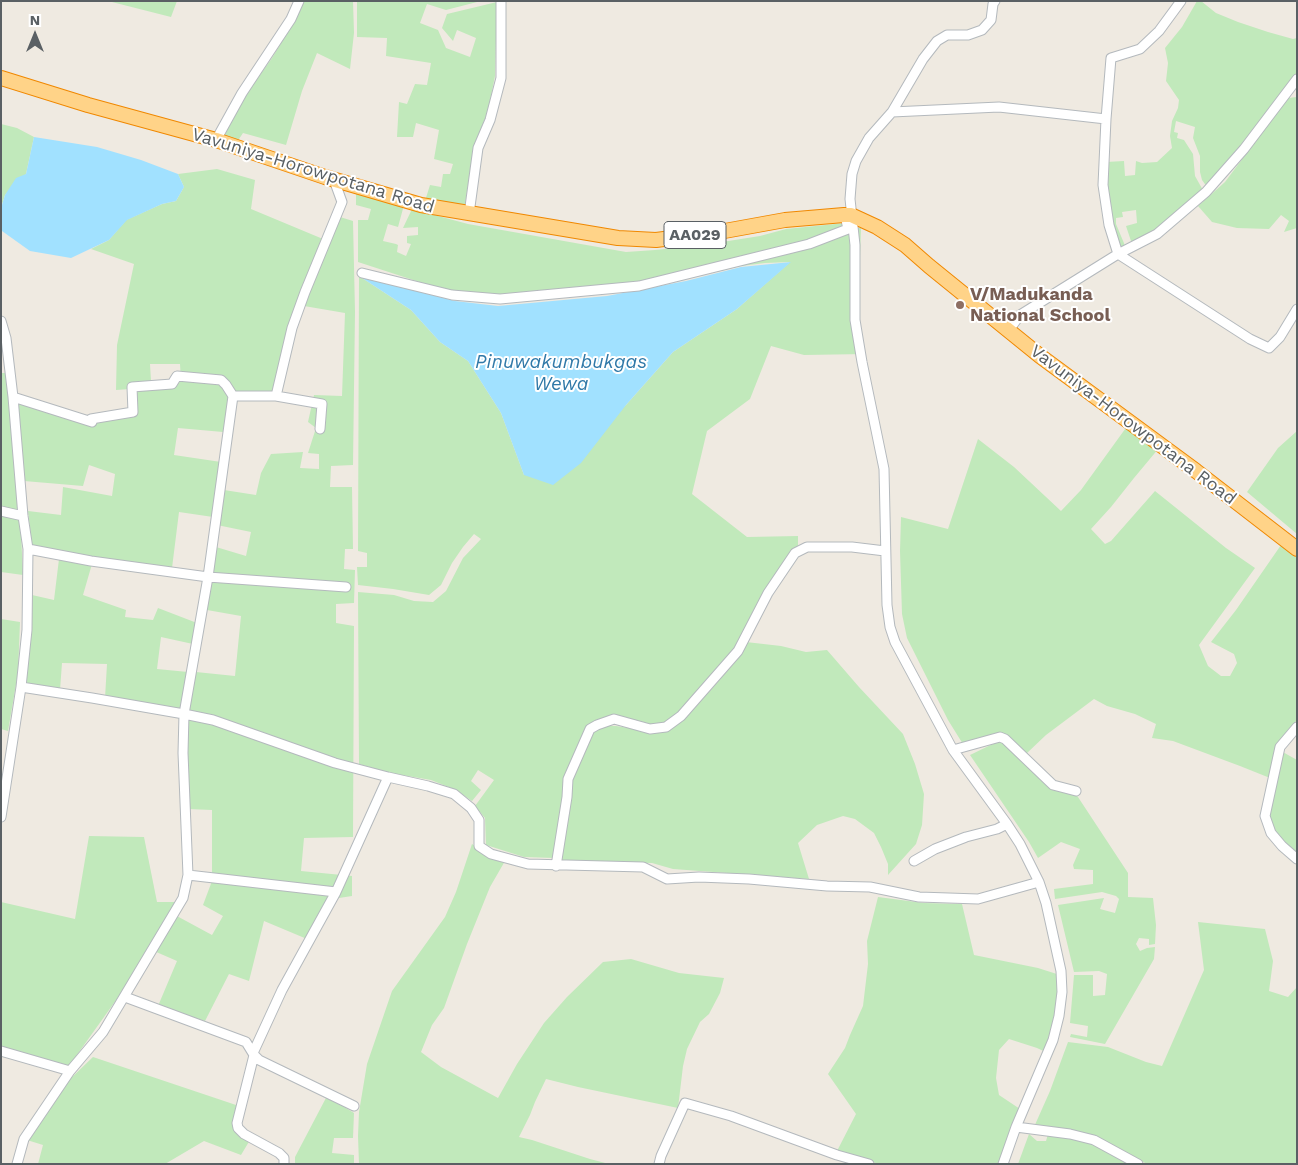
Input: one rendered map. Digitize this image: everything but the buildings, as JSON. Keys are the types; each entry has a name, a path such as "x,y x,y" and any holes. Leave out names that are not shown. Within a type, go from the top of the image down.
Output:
{"highway":[{"name":"Vavuniya-Horowpotana Road","path":"1,78 88,105 216,140 334,180 421,205 469,214 618,238 656,240 719,232 785,220 848,215 877,227 905,245 1040,356 1196,471 1297,549"}],"street":[{"path":"216,140 242,94 292,19 298,1"},
{"path":"469,214 478,148 490,120 501,78 501,1"},
{"path":"362,273 452,295 500,299 639,286 809,244 848,229 852,174 856,161 869,138 892,112 923,59 936,41 947,35 968,34 982,30 991,20 995,1"},
{"path":"1181,1 1159,31 1140,49 1111,58 1103,185 1108,225 1118,254 1250,339 1269,348 1280,337 1297,310"},
{"path":"1009,330 1020,314 1118,254 1157,234 1206,192 1244,149 1297,79"},
{"path":"892,112 999,107 1106,119"},
{"path":"276,396 292,328 342,202 334,180"},
{"path":"848,215 855,245 855,320 884,469 887,605 890,628 895,642 953,750 1020,844 1046,903 1061,971 1062,992 1053,1040 1016,1127 1003,1164"},
{"path":"1,321 13,397 23,516 28,549 27,630 22,688 1,817"},
{"path":"13,397 92,422 91,419 133,412 132,388 172,384 177,376 221,380 233,396 208,577 184,714 183,753 188,875 183,898 103,1032 70,1071 24,1139 17,1164"},
{"path":"233,396 276,396 322,404 320,429"},
{"path":"1,511 23,516"},
{"path":"556,866 568,779 590,729 596,724 614,719 650,729 666,727 680,716 738,651 768,594 795,553 807,547 852,547 885,551"},
{"path":"28,549 91,561 208,577 346,587"},
{"path":"22,688 213,720 335,763 454,794 471,808 479,820 479,846 491,854 528,864 643,867 667,879 699,877 749,879 826,886 870,887 918,897 978,899 1038,882"},
{"path":"1297,727 1280,747 1265,816 1271,833 1297,859"},
{"path":"953,750 1000,737 1005,739 1053,785 1076,791"},
{"path":"284,1164 284,1158 279,1153 244,1134 238,1128 237,1123 253,1054 282,990 336,892 388,777"},
{"path":"914,862 935,849 1007,824"},
{"path":"188,875 336,892"},
{"path":"125,997 246,1042 259,1060 354,1106"},
{"path":"1,1051 70,1071"},
{"path":"660,1164 661,1156 685,1103 731,1116 837,1155 869,1164"},
{"path":"1016,1127 1070,1134 1094,1140 1138,1164"}],"green space":[{"path":"108,1 177,1 171,17"},
{"path":"302,1 353,1 354,33 350,69 317,53 302,91 286,145 243,133 235,145 219,139 295,20"},
{"path":"357,1 481,1 446,10 427,4 420,23 438,30 446,48 470,57 476,38 457,30 453,41 442,28 447,14 497,2 495,76 488,111 474,147 464,210 425,201 430,185 441,187 443,174 450,174 453,164 434,159 439,130 416,123 413,137 397,137 399,102 407,104 415,84 427,85 431,63 386,56 387,38 357,37"},
{"path":"1197,1 1201,1 1216,13 1238,22 1293,39 1297,38 1297,76 1256,130 1207,187 1202,180 1200,156 1193,138 1195,127 1176,121 1174,132 1178,133 1177,138 1184,140 1193,154 1195,176 1204,192 1159,229 1132,244 1126,226 1137,223 1136,210 1122,212 1123,217 1116,218 1116,224 1126,248 1119,253 1109,218 1106,162 1124,161 1125,176 1135,175 1136,161 1142,163 1157,162 1172,148 1170,136 1172,121 1178,108 1179,100 1166,81 1168,63 1165,48 1182,27"},
{"path":"1297,97 1297,228 1284,232 1289,221 1281,215 1269,229 1237,228 1212,222 1198,206 1225,182 1288,98"},
{"path":"1,124 17,128 34,137 26,174 5,195 1,208"},
{"path":"217,169 255,180 251,209 323,239 340,217 353,221 355,312 353,465 331,466 330,487 352,487 353,549 345,549 344,569 355,570 354,603 336,604 336,623 354,626 353,837 304,838 301,871 352,876 352,896 330,897 307,939 264,921 249,981 229,974 205,1021 158,1006 177,961 154,951 175,915 212,935 223,916 203,905 212,881 212,810 188,809 187,709 196,672 235,676 241,616 207,610 210,580 216,547 246,556 251,532 217,525 224,490 256,495 261,473 271,454 303,452 300,468 319,469 319,454 308,453 316,428 308,422 314,395 342,396 345,313 304,306 295,331 280,391 231,391 223,432 178,428 174,455 221,462 213,517 179,512 172,568 91,557 32,546 28,511 61,515 63,487 112,496 115,474 89,465 83,486 24,481 17,403 94,426 95,420 137,415 136,389 173,388 181,381 180,364 150,364 151,381 130,389 116,390 117,345 134,264 91,249 109,240 126,220 162,204 176,201 184,187 178,174"},
{"path":"356,189 404,205 398,227 388,224 383,241 398,245 397,252 406,256 411,244 407,243 407,236 418,235 418,227 403,228 412,209 468,224 626,252 703,245 760,236 786,229 845,223 846,228 809,242 639,284 501,296 453,293 358,262 358,220 368,220 371,209 356,205"},
{"path":"851,228 861,228 858,315 865,354 804,355 771,346 750,399 707,431 692,494 747,537 798,536 798,547 779,570 737,650 678,716 665,724 653,727 622,718 588,727 566,775 554,858 524,857 486,845 485,818 475,806 494,780 478,770 471,781 481,790 472,801 456,790 431,780 390,773 359,764 358,592 394,595 414,601 433,602 446,591 463,558 481,539 474,534 452,563 441,585 429,595 358,585 357,567 367,567 367,553 358,551 359,276 411,310 440,342 468,361 501,413 524,475 626,405 673,352 737,309 790,262 741,266 686,279"},
{"path":"1,373 6,373 20,512 23,575 1,572"},
{"path":"1128,425 1159,448 1091,529 1105,544 1111,541 1155,491 1226,548 1255,568 1199,645 1208,666 1221,676 1230,676 1237,663 1234,654 1211,642 1236,610 1281,545 1297,558 1297,720 1287,731 1276,754 1270,778 1173,741 1152,738 1156,724 1135,714 1107,706 1094,699 1046,735 1026,754 1011,739 999,735 966,749 948,720 907,638 902,614 901,517 948,529 978,439 1014,467 1061,511 1081,490"},
{"path":"1297,431 1297,534 1247,492 1278,448"},
{"path":"59,559 92,564 83,595 126,610 125,617 153,620 158,608 197,623 193,644 161,637 157,669 188,672 179,711 105,698 107,664 62,663 60,690 24,685 32,631 32,595 54,600"},
{"path":"1,619 20,622 18,673 8,731 1,729"},
{"path":"746,642 781,646 806,652 827,650 903,734 924,794 922,825 916,844 888,875 888,864 874,833 855,819 843,816 817,825 798,843 809,879 673,869 652,863 559,861 573,779 592,734 601,726 616,726 660,733 678,723 709,692 742,654"},
{"path":"1001,740 1052,787 1076,794 1128,873 1128,897 1153,898 1156,925 1155,944 1149,945 1149,939 1139,938 1136,944 1140,951 1155,947 1154,959 1105,1044 1070,1037 1071,1034 1087,1037 1088,1026 1070,1023 1074,975 1093,975 1093,996 1105,995 1107,974 1099,971 1074,972 1058,905 1104,898 1100,909 1115,913 1119,899 1116,896 1102,892 1055,899 1054,889 1093,884 1093,870 1074,869 1073,865 1080,849 1061,842 1038,858 970,755"},
{"path":"1281,751 1297,760 1297,855 1274,833 1268,815"},
{"path":"89,836 144,837 157,902 175,902 119,996 69,1066 1,1047 1,902 75,919"},
{"path":"472,844 486,853 505,861 490,887 444,1008 432,1025 421,1052 441,1067 498,1098 517,1064 544,1023 567,997 603,962 631,959 679,973 724,978 720,993 709,1014 700,1022 687,1049 678,1108 546,1079 519,1137 609,1164 359,1164 359,1112 367,1064 392,991 445,917 456,892"},
{"path":"878,897 924,903 962,904 974,955 1038,968 1063,976 1065,1011 1052,1055 1009,1039 999,1050 996,1078 999,1095 1023,1111 1018,1134 1007,1164 879,1164 837,1151 856,1114 828,1074 845,1048 863,1006 868,964 867,941"},
{"path":"1198,922 1265,929 1273,961 1269,991 1288,997 1297,987 1297,1164 1147,1164 1111,1145 1034,1127 1068,1042 1108,1047 1146,1062 1162,1066 1204,970"},
{"path":"93,1057 239,1106 235,1123 250,1140 241,1155 204,1141 165,1164 38,1164 43,1145 27,1140 68,1081"},
{"path":"327,1096 354,1113 353,1138 334,1138 332,1153 354,1155 354,1164 295,1163 295,1157"},
{"path":"1029,1134 1037,1141 1046,1141 1048,1134 1094,1141 1131,1164 1018,1164"}],"water":[{"path":"34,137 97,147 141,160 178,174 184,187 176,201 162,204 127,220 109,240 71,258 30,251 2,231 1,208 5,195 16,178 26,174"},
{"name":"Pinuwakumbukgas Wewa","path":"791,262 737,309 673,352 626,405 581,463 553,485 524,475 501,413 468,361 440,342 411,310 359,276 455,301 498,306 607,296 686,281 741,267"}],"place":[{"name":"V/Madukanda National School","path":"960,305"}]}
